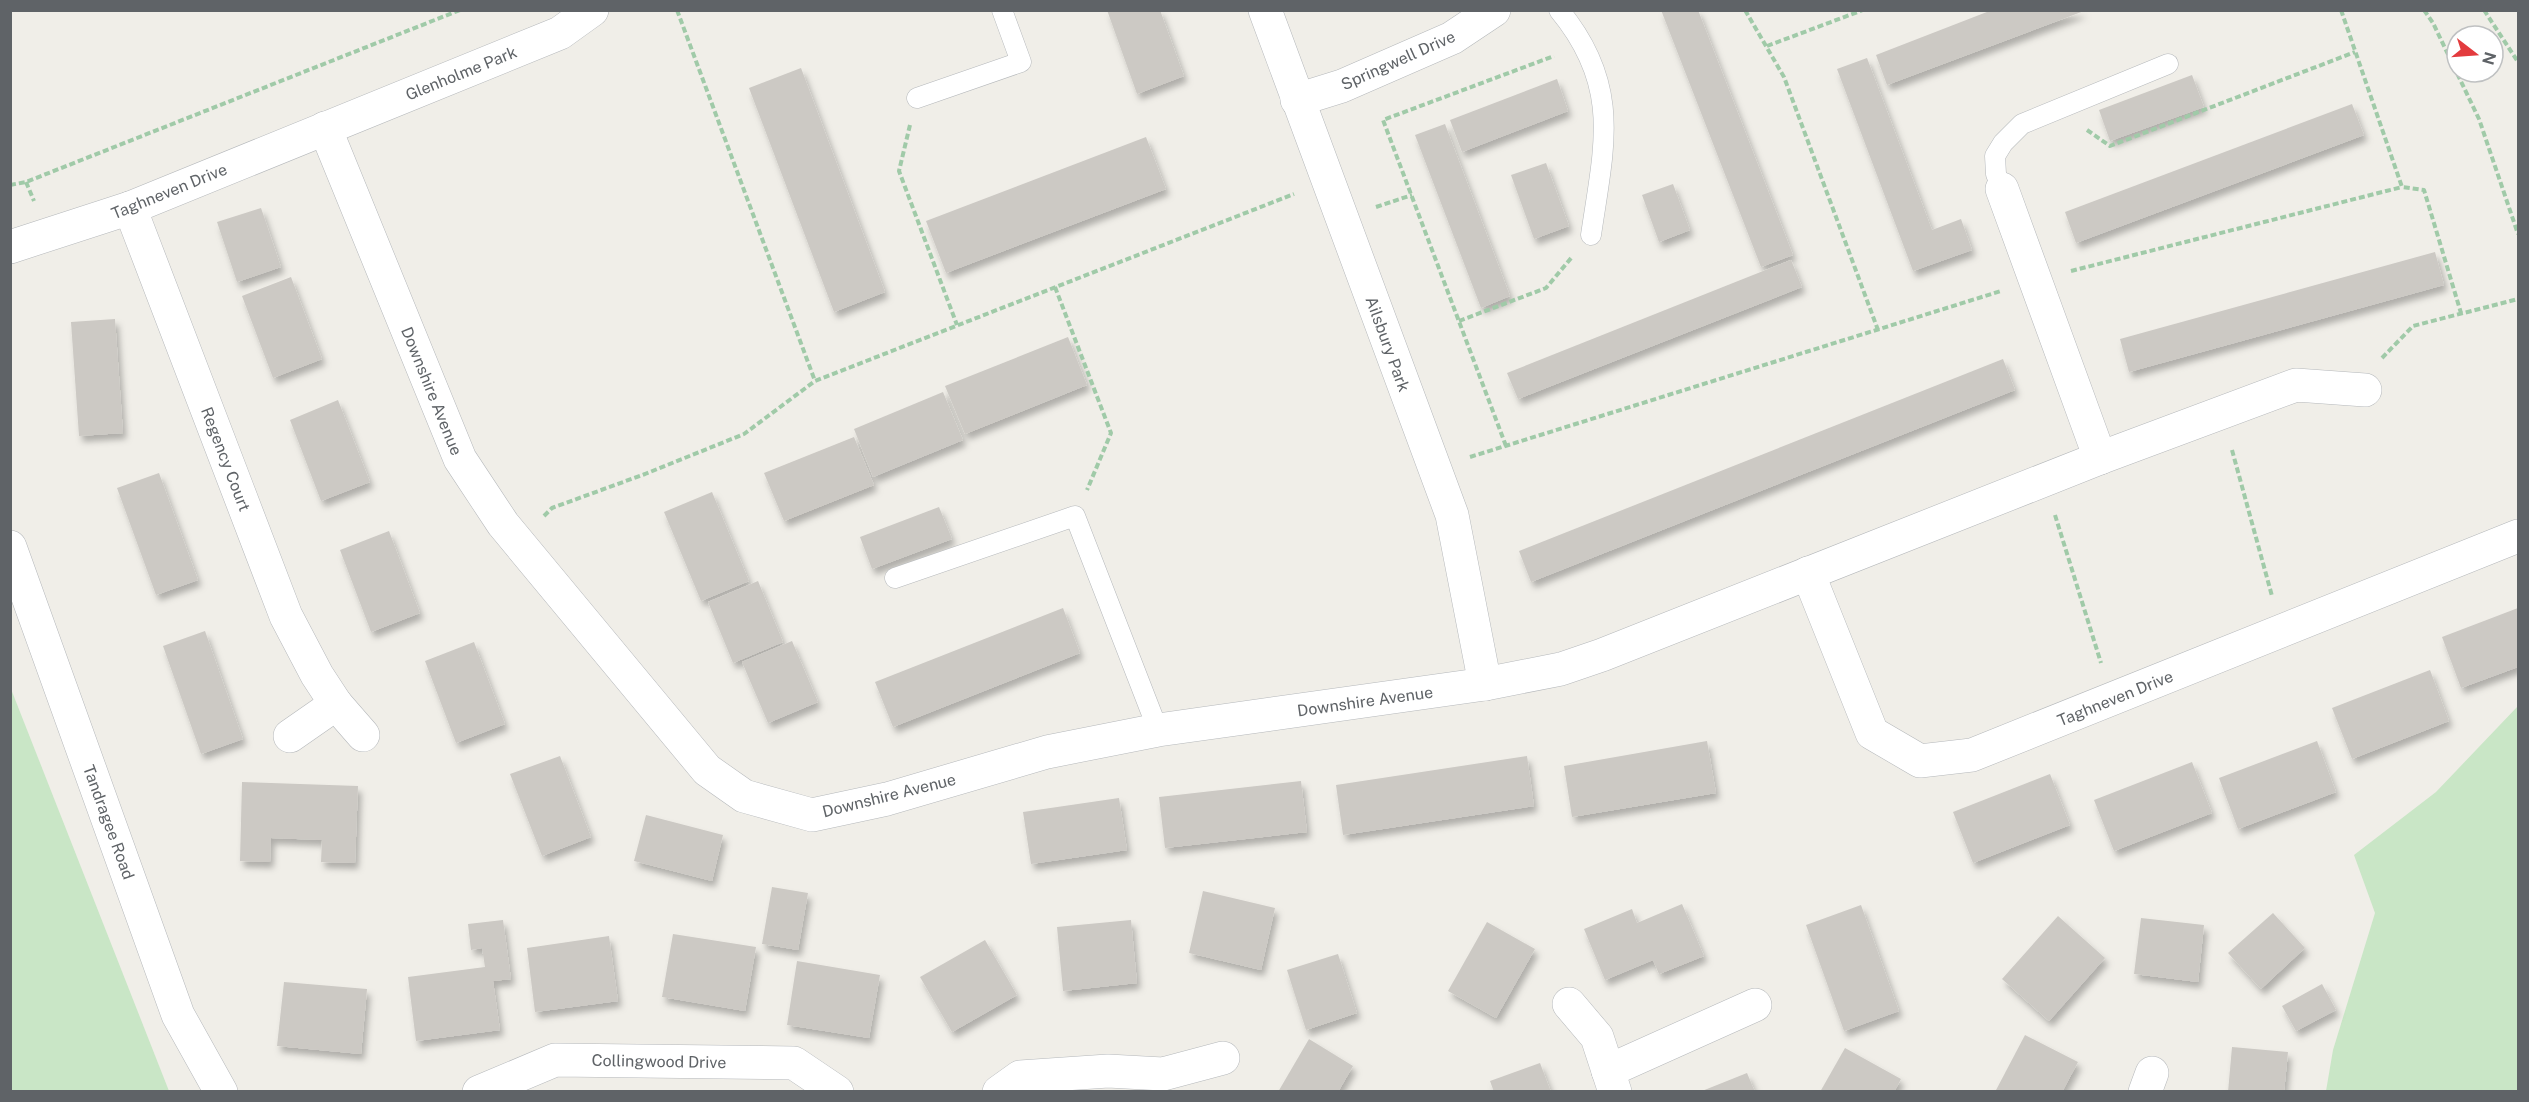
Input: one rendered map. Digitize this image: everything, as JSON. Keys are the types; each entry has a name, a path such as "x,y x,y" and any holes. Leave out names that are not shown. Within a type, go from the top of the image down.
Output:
{"street":[{"name":"Glenholme Park","path":"326,128 561,33 592,10"},
{"name":"Ailsbury Park","path":"1265,10 1452,515 1485,684"},
{"name":"Springwell Drive","path":"1297,100 1342,86 1452,38 1494,10"},
{"name":"Taghneven Drive","path":"10,248 130,208 326,128"},
{"name":"Downshire Avenue","path":"326,128 460,459 502,524 707,770 744,796 812,814 887,799 1047,752 1158,730 1485,684 1561,669 1602,655 2100,458 2296,385 2365,390"},
{"path":"2002,189 2100,458"},
{"name":"Regency Court","path":"130,208 286,616 317,675 336,704 363,735"},
{"name":"Taghneven Drive","path":"1808,573 1872,733 1920,762 1972,755 2518,536"},
{"name":"Tandragee Road","path":"10,547 178,1015 220,1092"},
{"path":"290,736 336,704"},
{"path":"1569,1004 1597,1037 1611,1081 1755,1005"},
{"path":"999,1092 1020,1077 1108,1071 1162,1074 1223,1058"},
{"name":"Collingwood Drive","path":"479,1092 555,1060 794,1063 837,1092"}],"lane":[{"path":"917,98 1021,62 1002,10"},
{"path":"1558,10 1578,34 1602,93 1605,135 1591,235"},
{"path":"2002,189 1996,174 1995,156 2003,143 2022,124 2168,64"},
{"path":"895,578 1075,516 1158,730"}],"path":[{"path":"10,185 26,182 460,10"},
{"path":"677,10 815,381"},
{"path":"1745,10 1784,77 1878,330"},
{"path":"1767,46 1863,10"},
{"path":"2341,10 2402,187"},
{"path":"2424,10 2433,22 2479,119 2518,234"},
{"path":"2484,10 2518,59"},
{"path":"1506,446 1383,120 1583,45"},
{"path":"2057,110 2110,146 2355,52"},
{"path":"917,98 898,171 957,325"},
{"path":"519,543 552,508 744,434 815,381 1327,181"},
{"path":"1434,468 2035,280 2402,187 2424,190 2461,313"},
{"path":"1381,205 1412,195"},
{"path":"1459,321 1546,288 1591,235"},
{"path":"1055,287 1111,433 1075,516"},
{"path":"2365,390 2385,352 2413,326 2518,299"},
{"path":"2222,412 2282,631"},
{"path":"2044,480 2112,699"}],"green space":[{"path":"11,689 169,1091 11,1091"},
{"path":"2518,706 2518,1091 2326,1091 2333,1050 2375,913 2354,855 2436,792"}],"building":[{"path":"1107,10 1160,10 1184,76 1137,94"},
{"path":"1661,10 1698,10 1793,255 1761,267"},
{"path":"1992,10 2084,11 1887,85 1876,55"},
{"path":"1867,58 1932,230 1961,219 1972,250 1913,271 1837,69"},
{"path":"801,68 885,292 834,312 749,88"},
{"path":"2192,75 2204,107 2110,141 2099,110"},
{"path":"1557,79 1568,111 1462,152 1450,120"},
{"path":"2352,104 2364,135 2076,243 2065,212"},
{"path":"1445,124 1510,296 1481,308 1415,135"},
{"path":"1146,137 1166,189 946,273 926,221"},
{"path":"1546,163 1569,226 1534,239 1511,175"},
{"path":"1673,184 1690,230 1659,242 1642,195"},
{"path":"261,208 281,267 237,282 217,222"},
{"path":"2435,252 2444,285 2129,372 2120,339"},
{"path":"1791,260 1802,287 1518,399 1507,373"},
{"path":"291,277 322,359 273,378 242,296"},
{"path":"115,319 123,433 79,436 71,322"},
{"path":"1068,337 1087,385 965,434 945,386"},
{"path":"2003,359 2015,390 1531,582 1519,551"},
{"path":"943,392 963,440 873,477 854,429"},
{"path":"338,400 370,482 321,501 290,420"},
{"path":"854,437 874,485 784,521 764,473"},
{"path":"159,473 198,580 156,595 117,488"},
{"path":"712,492 749,581 701,601 664,512"},
{"path":"939,507 952,539 872,569 860,537"},
{"path":"389,531 420,613 371,632 340,550"},
{"path":"758,581 783,642 733,663 708,602"},
{"path":"1063,608 1080,653 893,727 875,682"},
{"path":"2518,608 2518,667 2461,688 2442,637"},
{"path":"205,631 243,739 201,754 163,646"},
{"path":"792,641 818,702 768,723 742,662"},
{"path":"474,642 505,724 456,743 425,661"},
{"path":"2430,670 2449,721 2352,759 2332,708"},
{"path":"1707,741 1716,793 1572,817 1564,766"},
{"path":"2317,741 2336,792 2238,829 2219,778"},
{"path":"560,756 591,837 542,856 510,774"},
{"path":"1527,756 1534,806 1343,835 1336,785"},
{"path":"2192,762 2212,813 2114,851 2094,800"},
{"path":"2050,774 2070,825 1973,863 1953,812"},
{"path":"1301,781 1307,832 1165,848 1159,797"},
{"path":"242,782 358,786 355,863 321,862 322,840 271,838 270,862 240,861"},
{"path":"1119,798 1127,850 1031,864 1023,812"},
{"path":"646,815 723,835 712,881 634,861"},
{"path":"772,887 808,893 798,950 762,944"},
{"path":"1203,891 1275,908 1261,970 1189,953"},
{"path":"1682,904 1704,956 1659,974 1653,960 1605,980 1584,929 1632,909 1637,923"},
{"path":"1861,905 1899,1011 1844,1031 1806,925"},
{"path":"2273,913 2305,948 2261,989 2228,953"},
{"path":"2058,916 2105,958 2049,1021 2002,979"},
{"path":"2141,918 2204,925 2198,982 2134,974"},
{"path":"503,920 511,979 493,981 500,1030 416,1041 408,977 485,967 482,948 471,950 468,924"},
{"path":"1131,920 1137,983 1063,991 1057,927"},
{"path":"1487,922 1535,949 1496,1018 1448,991"},
{"path":"673,934 756,947 745,1011 662,997"},
{"path":"609,936 618,1001 535,1012 527,948"},
{"path":"985,940 1017,995 952,1032 920,977"},
{"path":"1338,954 1357,1013 1306,1030 1287,970"},
{"path":"797,961 880,975 869,1038 787,1025"},
{"path":"284,982 367,989 361,1054 277,1046"},
{"path":"2322,984 2336,1010 2296,1031 2282,1006"},
{"path":"2025,1035 2078,1062 2062,1092 1995,1092"},
{"path":"1309,1039 1353,1066 1338,1092 1278,1092"},
{"path":"2232,1047 2288,1052 2284,1092 2228,1092"},
{"path":"1845,1048 1901,1079 1894,1092 1820,1092"},
{"path":"1540,1063 1551,1092 1494,1092 1490,1081"},
{"path":"1747,1073 1755,1092 1702,1092 1702,1091"}]}
